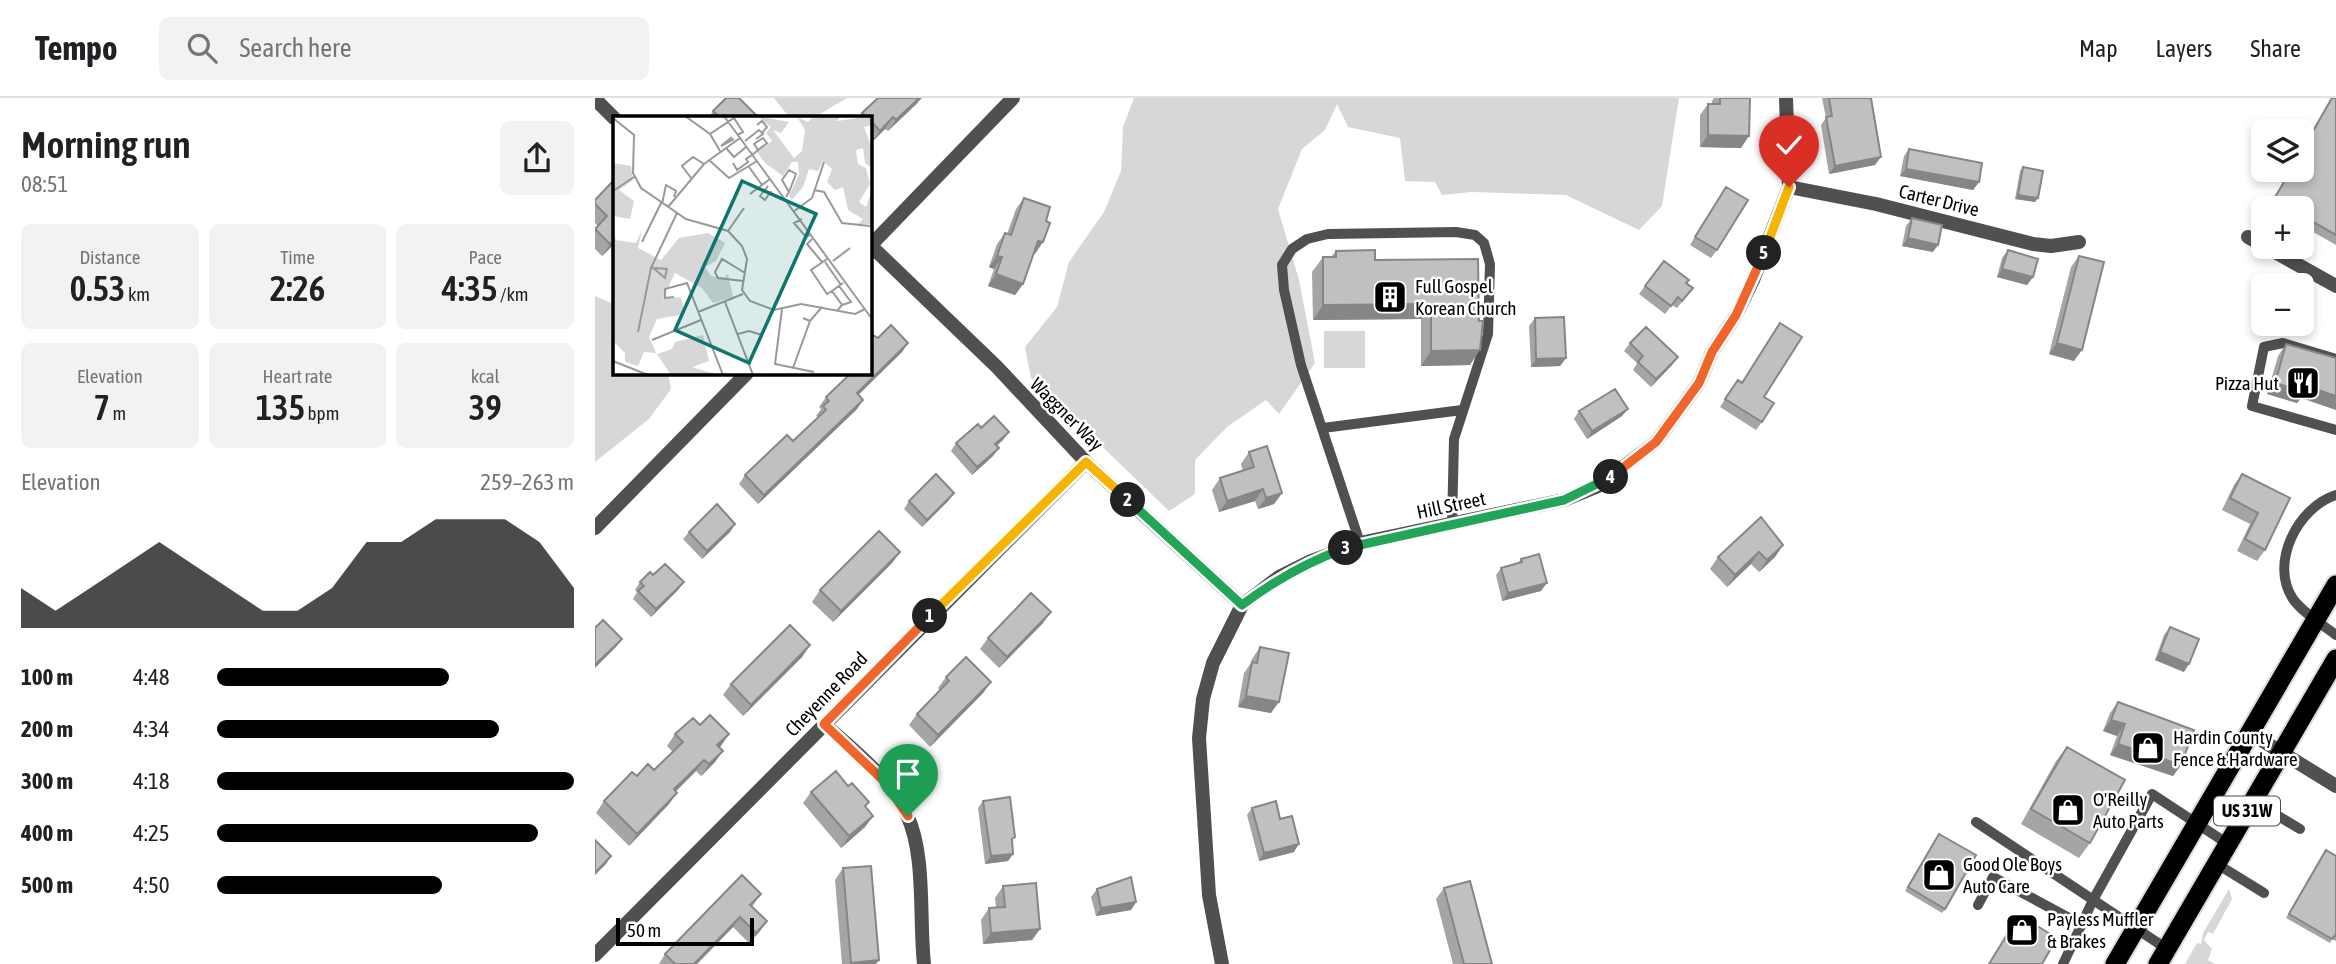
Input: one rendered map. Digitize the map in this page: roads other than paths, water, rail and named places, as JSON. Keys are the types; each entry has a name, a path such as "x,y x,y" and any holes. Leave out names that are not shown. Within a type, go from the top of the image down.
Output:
{"highway":[{"name":"US 31W","path":"2115,964 2336,585"},
{"name":"US 31W","path":"2163,957 2336,659"}],"street":[{"path":"871,245 1013,98"},
{"name":"Hill Street","path":"1222,964 1209,895 1199,738 1203,699 1213,663 1242,605 1290,572 1360,543 1564,500 1598,486 1656,442 1699,383 1712,352 1736,315 1753,281 1789,187 1786,98"},
{"path":"595,100 613,117"},
{"name":"Carter Drive","path":"1789,187 1876,204 2033,244 2051,246 2079,242"},
{"name":"Waggner Way","path":"871,247 997,367 1086,462 1242,605"},
{"path":"2287,259 2336,286"},
{"path":"595,528 746,374"},
{"name":"Cheyenne Road","path":"595,955 1086,462"},
{"path":"824,724 885,782 908,816 917,856 924,964"},
{"path":"2250,733 2336,786"}],"lane":[{"path":"1360,543 1301,365 1283,290 1282,265 1292,249 1307,239 1328,234 1456,232 1475,235 1484,243 1490,264 1488,334 1454,439 1452,525"},
{"path":"2336,359 2283,343 2264,347 2252,406 2336,430"},
{"path":"1323,428 1462,410"},
{"path":"2336,495 2307,513 2290,539 2285,570 2293,599 2336,635"},
{"path":"2063,964 2093,900 2153,794 2228,844"},
{"path":"2253,801 2300,829"},
{"path":"1976,822 2136,929 2163,957"},
{"path":"2217,864 2264,893"},
{"path":"1977,905 1993,877 2081,925"}],"place":[{"name":"Full Gospel Korean Church","path":"1390,297"},
{"name":"Pizza Hut","path":"2303,383"},
{"name":"Hardin County Fence & Hardware","path":"2148,748"},
{"name":"O'Reilly Auto Parts","path":"2068,810"},
{"name":"Good Ole Boys Auto Care","path":"1939,875"},
{"name":"Payless Muffler & Brakes","path":"2022,930"}]}
